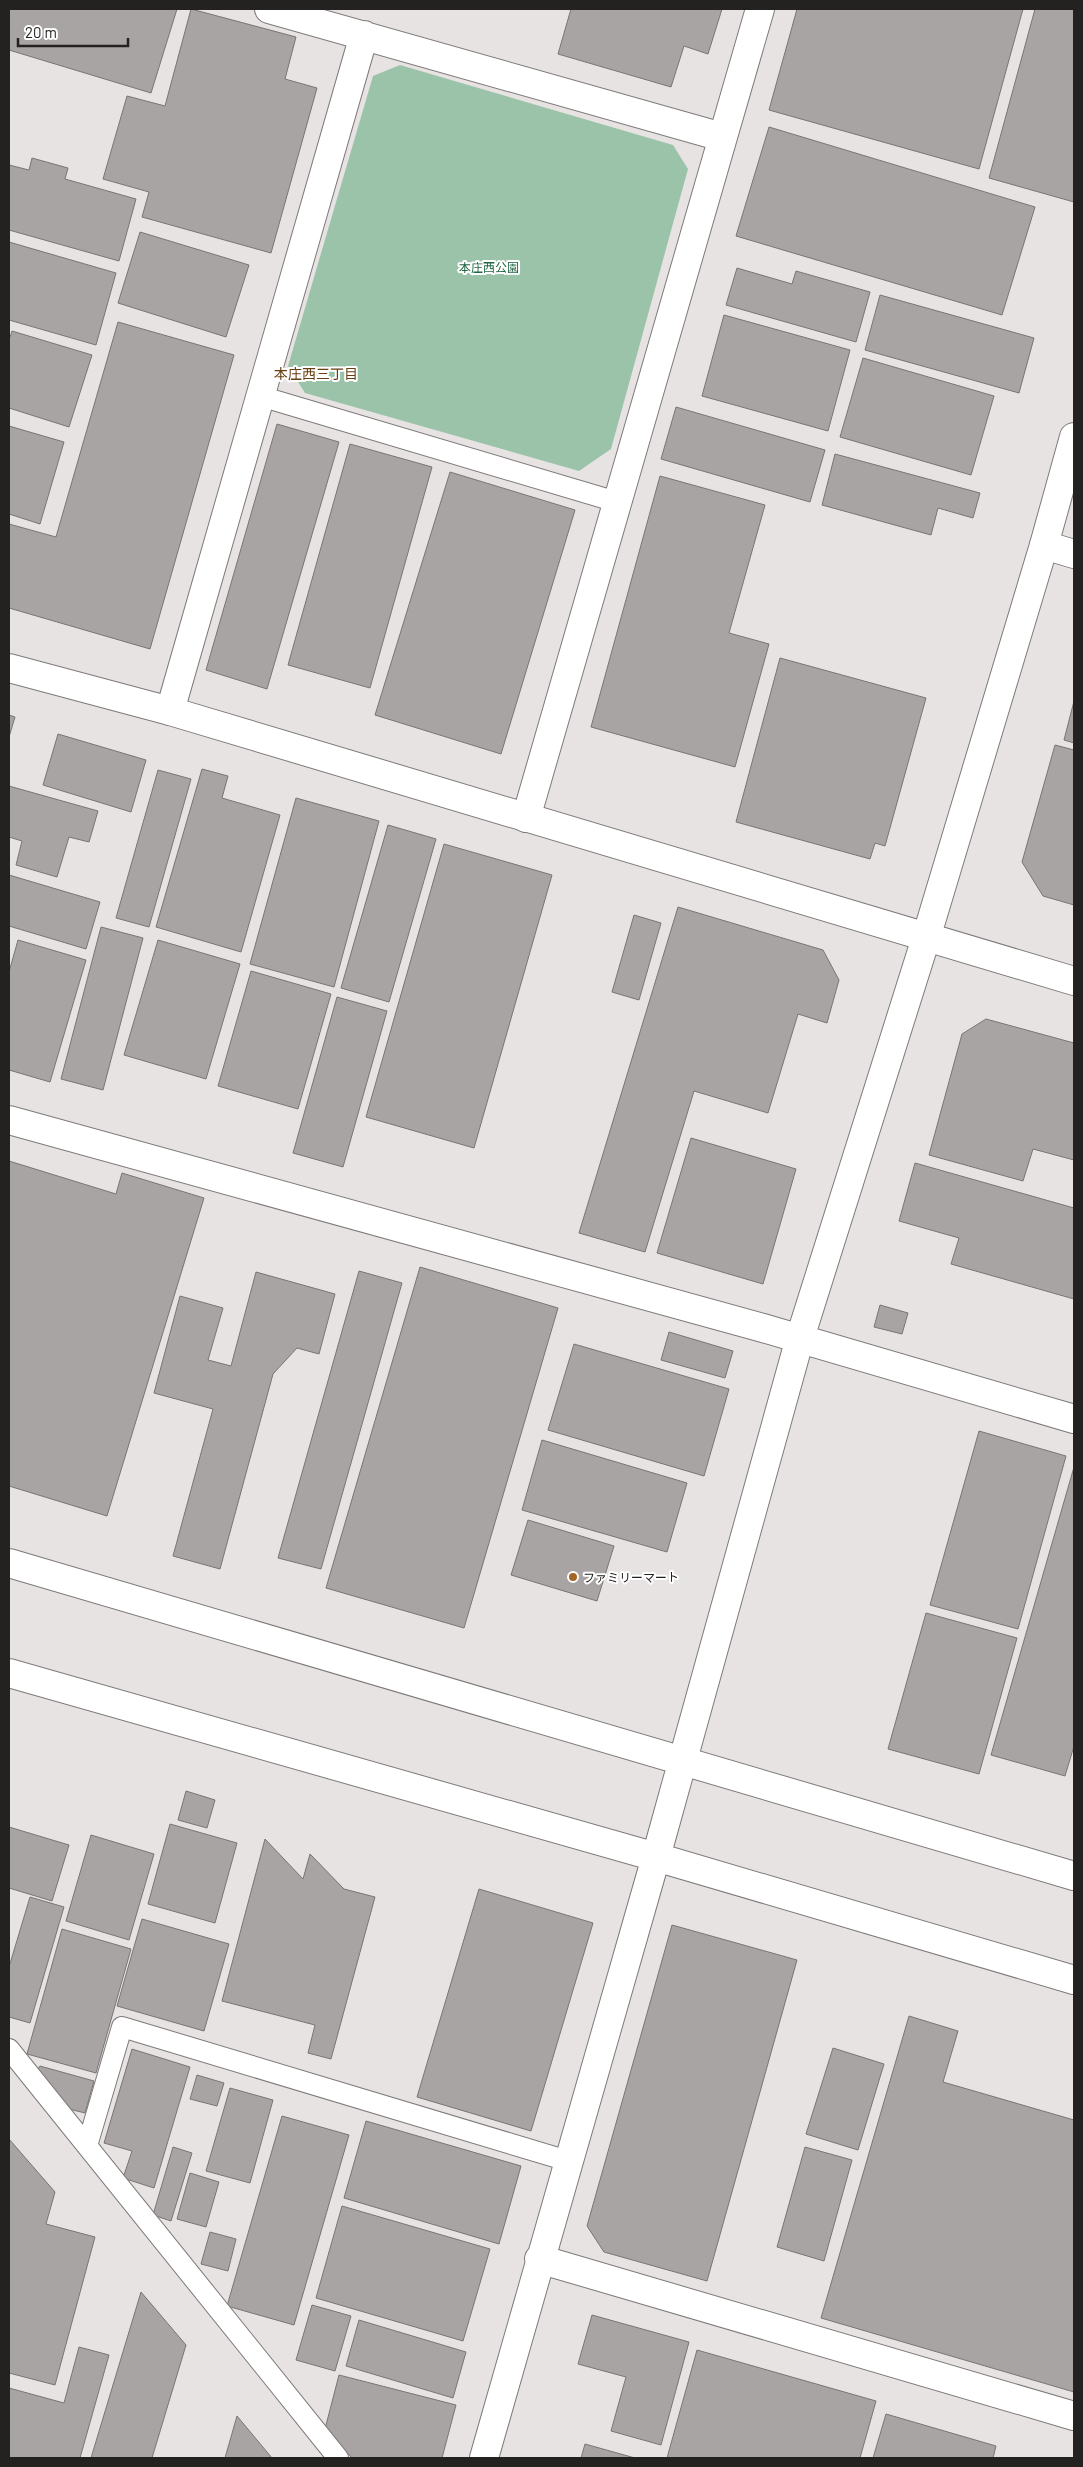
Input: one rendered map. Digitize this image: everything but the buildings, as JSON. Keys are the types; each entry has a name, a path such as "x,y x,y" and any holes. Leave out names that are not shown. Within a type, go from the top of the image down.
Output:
{"street":[{"path":"269,9 722,137"},
{"path":"526,818 760,9"},
{"path":"170,711 364,35"},
{"path":"484,2458 539,2259 656,1857 800,1338 926,938 1044,545 1074,437"},
{"path":"1044,545 1074,554"},
{"path":"9,668 170,711 1074,981"},
{"path":"9,1120 800,1338 1074,1419"},
{"path":"9,1563 1074,1876"},
{"path":"9,1673 656,1857 1074,1980"},
{"path":"539,2259 1074,2416"}],"lane":[{"path":"260,396 617,502"},
{"path":"87,2146 122,2027 568,2160"},
{"path":"9,2049 338,2458"}],"green space":[{"name":"本庄西公園","path":"400,65 673,145 688,169 611,449 579,471 305,393 288,366 373,76"}],"place":[{"name":"ファミリーマート","path":"573,1577"}],"district":[{"name":"本庄西三丁目","path":"316,373"}]}
